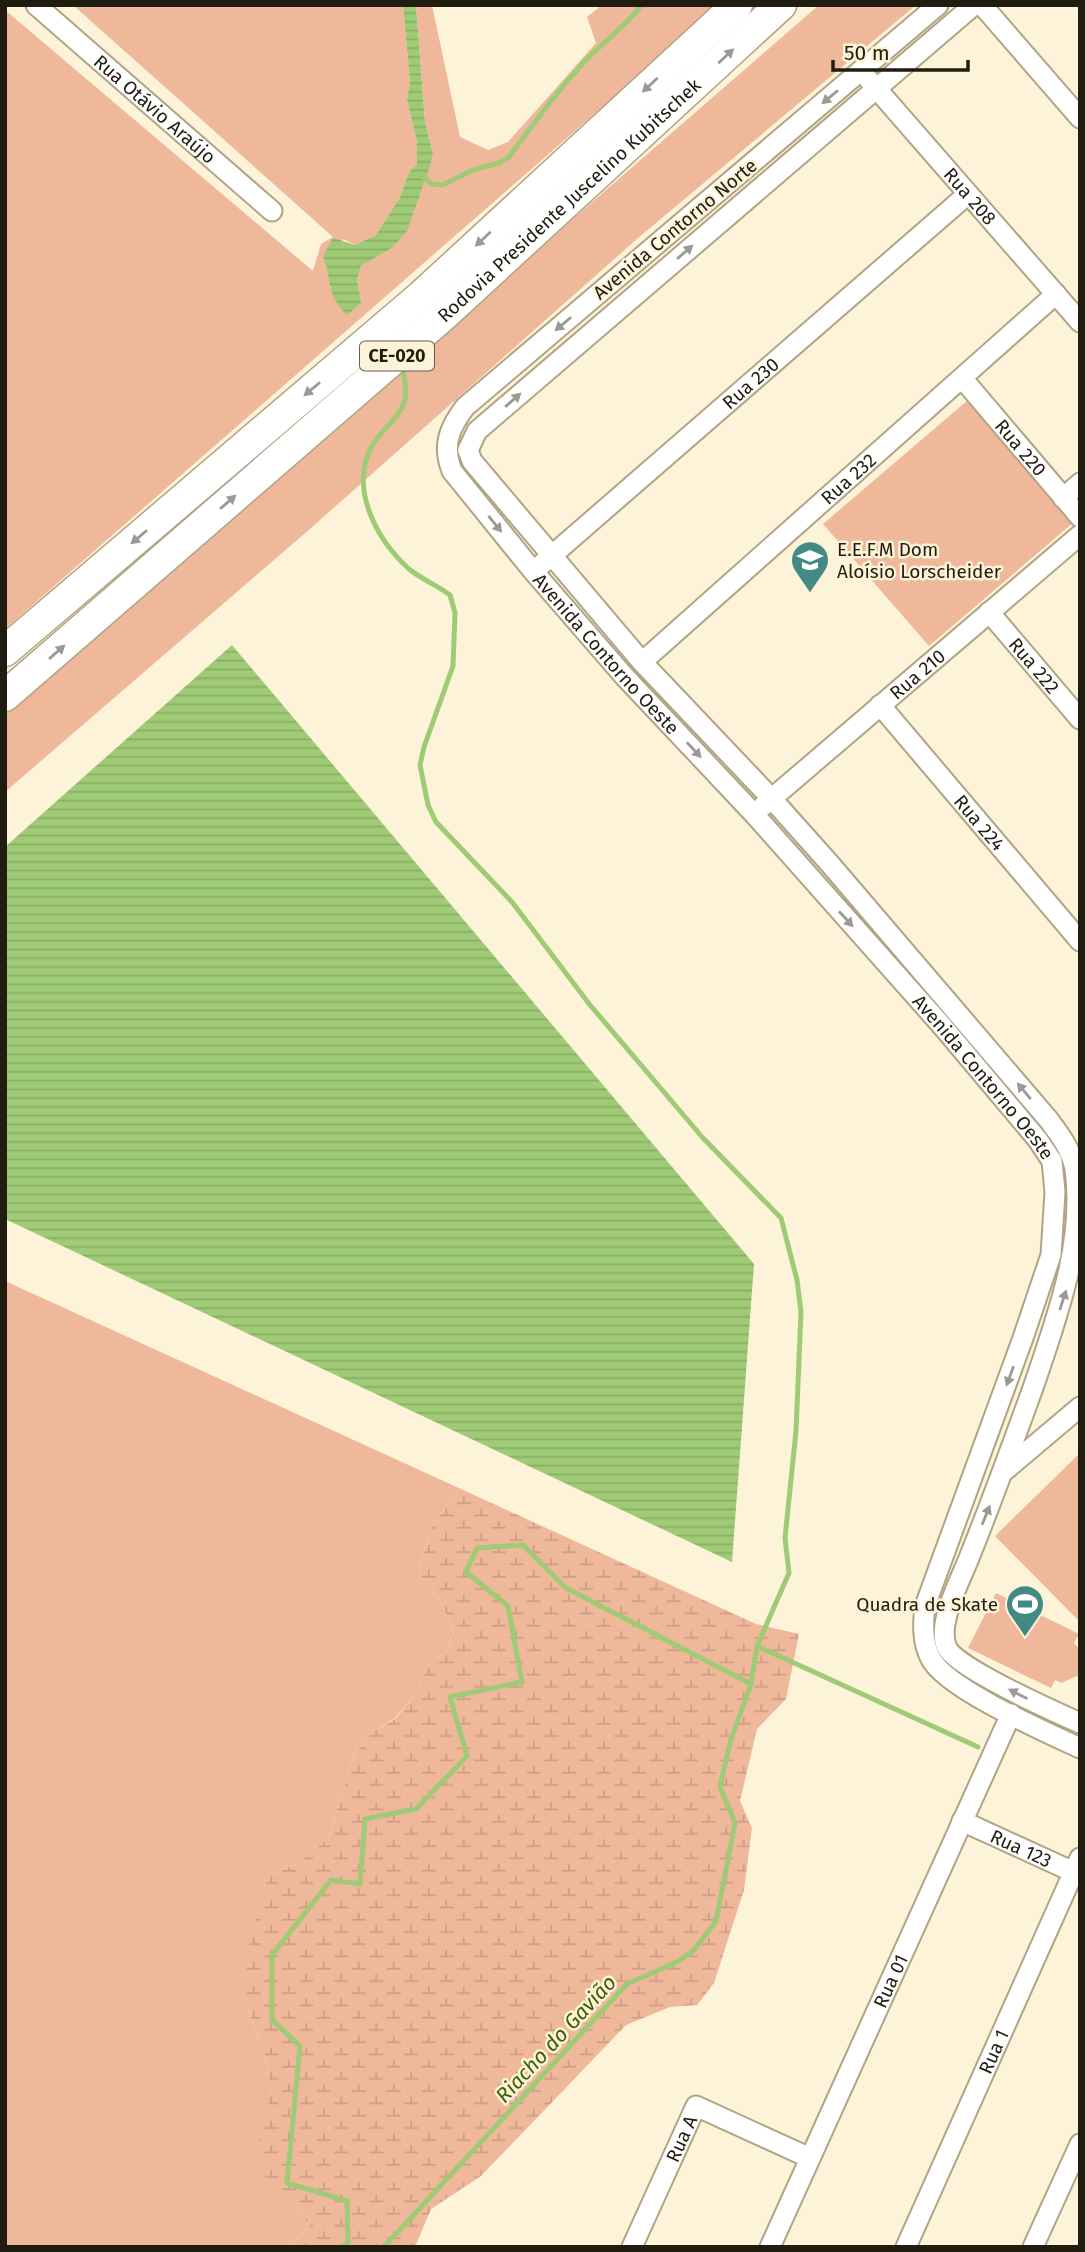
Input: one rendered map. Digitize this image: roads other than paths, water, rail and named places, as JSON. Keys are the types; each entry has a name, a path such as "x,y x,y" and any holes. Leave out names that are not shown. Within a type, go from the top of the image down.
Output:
{"highway":[{"name":"Rodovia Presidente Juscelino Kubitschek","path":"5,651 421,296 737,5"},
{"name":"Rodovia Presidente Juscelino Kubitschek","path":"5,696 443,316 781,5"}],"street":[{"name":"Rua Otávio Araújo","path":"36,5 272,211"},
{"name":"Avenida Contorno Norte","path":"447,442 455,421 465,407 938,5"},
{"name":"Avenida Contorno Norte","path":"468,450 477,431 974,5"},
{"path":"982,5 1080,118"},
{"name":"Rua 208","path":"861,70 1080,322"},
{"name":"Rua 230","path":"533,571 968,194"},
{"name":"Rua 232","path":"642,662 1056,294"},
{"name":"Rua 220","path":"961,378 1080,517"},
{"path":"447,442 468,450"},
{"name":"Avenida Contorno Oeste","path":"447,442 446,457 452,471 533,571 624,676 754,814 943,1027 1038,1140 1052,1161 1055,1192 1051,1255 925,1606 923,1626 926,1645 940,1656 944,1626 1003,1472 1072,1273 1077,1185 1074,1142 1048,1119 772,799 642,662 472,461 468,450"},
{"path":"1063,498 1080,483"},
{"name":"Rua 210","path":"754,814 1080,535"},
{"name":"Rua 222","path":"989,612 1080,719"},
{"name":"Rua 224","path":"880,705 1080,941"},
{"path":"1052,1161 1074,1142"},
{"path":"1003,1472 1080,1407"},
{"path":"940,1656 955,1683 1080,1748"},
{"path":"940,1656 960,1662 1080,1723"},
{"name":"Rua 01","path":"770,2247 1011,1714"},
{"name":"Rua 123","path":"962,1821 1078,1868"},
{"name":"Rua 1","path":"906,2247 1078,1868"},
{"name":"Rua A","path":"632,2247 696,2106 810,2158"},
{"path":"1033,2247 1080,2144"}],"waterway":[{"path":"420,174 432,184 443,185 509,157 576,71 641,5"},
{"name":"Riacho do Gavião","path":"384,2247 627,1984 677,1962 694,1950 716,1921 735,1823 720,1787 730,1742 751,1684 757,1646 789,1573 785,1538 796,1431 801,1312 797,1280 781,1218 703,1138 590,1005 512,902 436,822 428,805 420,765 453,666 455,613 450,595 409,569 386,543 369,511 363,477 373,444 403,406 406,389 403,368"},
{"path":"342,2247 348,2243 347,2201 287,2183 300,2046 272,2020 272,1955 331,1880 360,1884 365,1819 416,1809 467,1756 450,1697 522,1682 508,1606 466,1572 477,1548 523,1545 566,1588 751,1684"},
{"path":"757,1646 978,1747"}],"place":[{"name":"E.E.F.M Dom Aloísio Lorscheider","path":"810,594"},
{"name":"Quadra de Skate","path":"1025,1638"}]}
